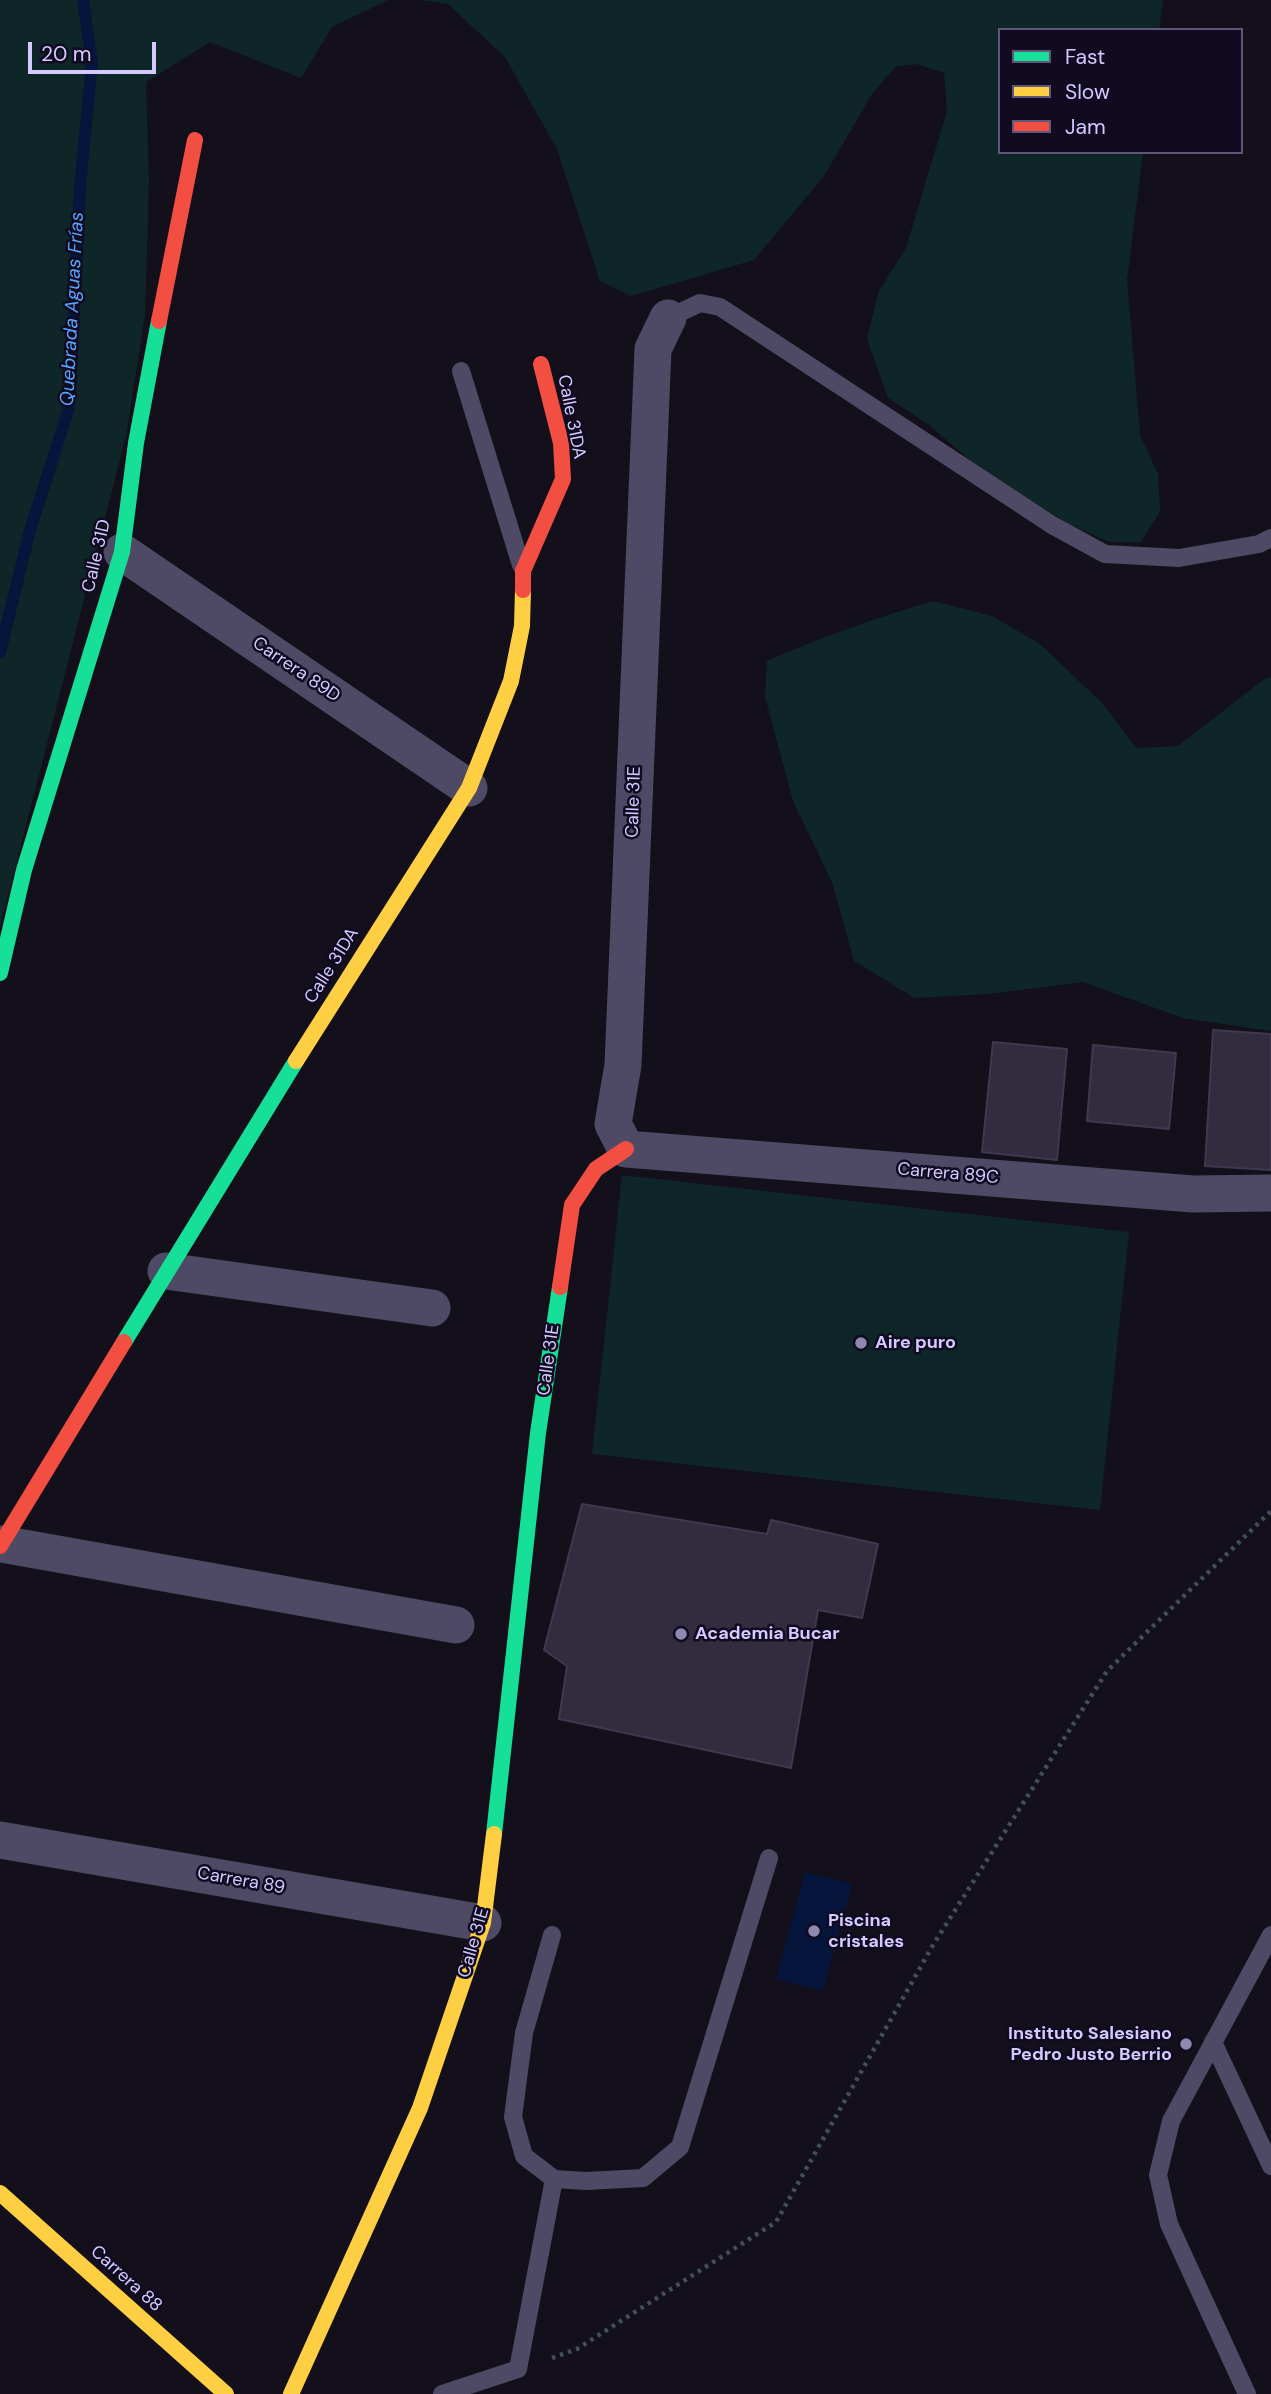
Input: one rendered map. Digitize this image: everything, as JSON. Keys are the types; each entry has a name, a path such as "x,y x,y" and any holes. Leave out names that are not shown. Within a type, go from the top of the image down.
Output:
{"street":[{"name":"Calle 31D","path":"0,973 24,870 122,552 136,443 195,139"},
{"name":"Calle 31E","path":"291,2394 420,2108 483,1923 507,1731 538,1433 572,1205 596,1169 626,1149 613,1124 623,1065 653,349 668,318"},
{"name":"Calle 31DA","path":"1,1545 337,994 469,788 511,681 522,626 523,571 563,479 561,443 541,364"},
{"name":"Carrera 89D","path":"122,552 469,788"},
{"name":"Carrera 89C","path":"626,1149 1193,1194 1271,1194"},
{"path":"166,1271 432,1308"},
{"path":"1,1545 456,1625"},
{"name":"Carrera 89","path":"0,1840 483,1923"},
{"name":"Carrera 88","path":"4,2206 226,2394"}],"lane":[{"path":"668,318 699,303 720,307 1052,525 1105,554 1179,558 1259,544 1271,538"},
{"path":"461,371 523,571"},
{"path":"552,1935 524,2033 513,2117 524,2155 554,2179 586,2181 643,2178 680,2147 769,1858"},
{"path":"1247,2394 1169,2224 1158,2175 1171,2121 1271,1936"},
{"path":"1213,2042 1271,2166"},
{"path":"442,2394 517,2369 554,2179"}],"path":[{"path":"517,2369 577,2349 776,2222 933,1945 1107,1671 1271,1511"}],"green space":[{"path":"0,0 388,0 332,27 301,78 210,42 146,82 149,181 145,314 127,432 0,927"},
{"path":"420,0 1163,0 1159,28 998,28 998,154 1143,154 1127,280 1140,435 1158,474 1160,511 1141,542 1109,542 1071,525 981,470 929,425 888,398 867,339 879,291 906,248 947,111 944,73 917,64 895,67 872,94 824,176 754,260 631,296 600,281 557,149 505,57 448,4"},
{"path":"933,601 992,616 1040,644 1103,704 1136,748 1178,746 1263,680 1271,677 1271,1031 1183,1018 1083,982 988,994 915,998 854,961 832,882 793,801 765,697 767,661 849,628"},
{"name":"Aire puro","path":"622,1175 1129,1232 1100,1510 592,1454"}],"water":[{"name":"Piscina cristales","path":"805,1872 852,1884 823,1991 776,1979"}],"building":[{"path":"1213,1030 1271,1034 1271,1170 1205,1166"},
{"path":"993,1042 1067,1049 1057,1160 982,1152"},
{"path":"1093,1045 1176,1053 1169,1129 1087,1121"},
{"name":"Academia Bucar","path":"582,1504 767,1534 771,1520 878,1544 862,1618 818,1610 791,1768 559,1719 567,1666 544,1650"}],"waterway":[{"name":"Quebrada Aguas Frías","path":"0,652 30,530 69,408 80,187 92,63 83,0"}],"traffic: fast":[{"path":"0,973 24,870 122,552 136,443 159,321"},
{"path":"124,1342 296,1061"},
{"path":"494,1834 538,1433 560,1287"}],"traffic: slow":[{"path":"296,1061 469,788 511,681 522,626 523,590"},
{"path":"291,2394 420,2108 483,1923 494,1834"},
{"path":"0,2193 226,2394"}],"traffic: jam":[{"path":"159,321 195,140"},
{"path":"523,590 523,571 563,479 561,443 541,364"},
{"path":"560,1287 572,1205 596,1169 626,1149"},
{"path":"0,1546 124,1342"}],"place":[{"name":"Aire puro","path":"861,1343"},
{"name":"Academia Bucar","path":"681,1634"},
{"name":"Piscina cristales","path":"814,1931"},
{"name":"Instituto Salesiano Pedro Justo Berrio","path":"1186,2044"}]}
